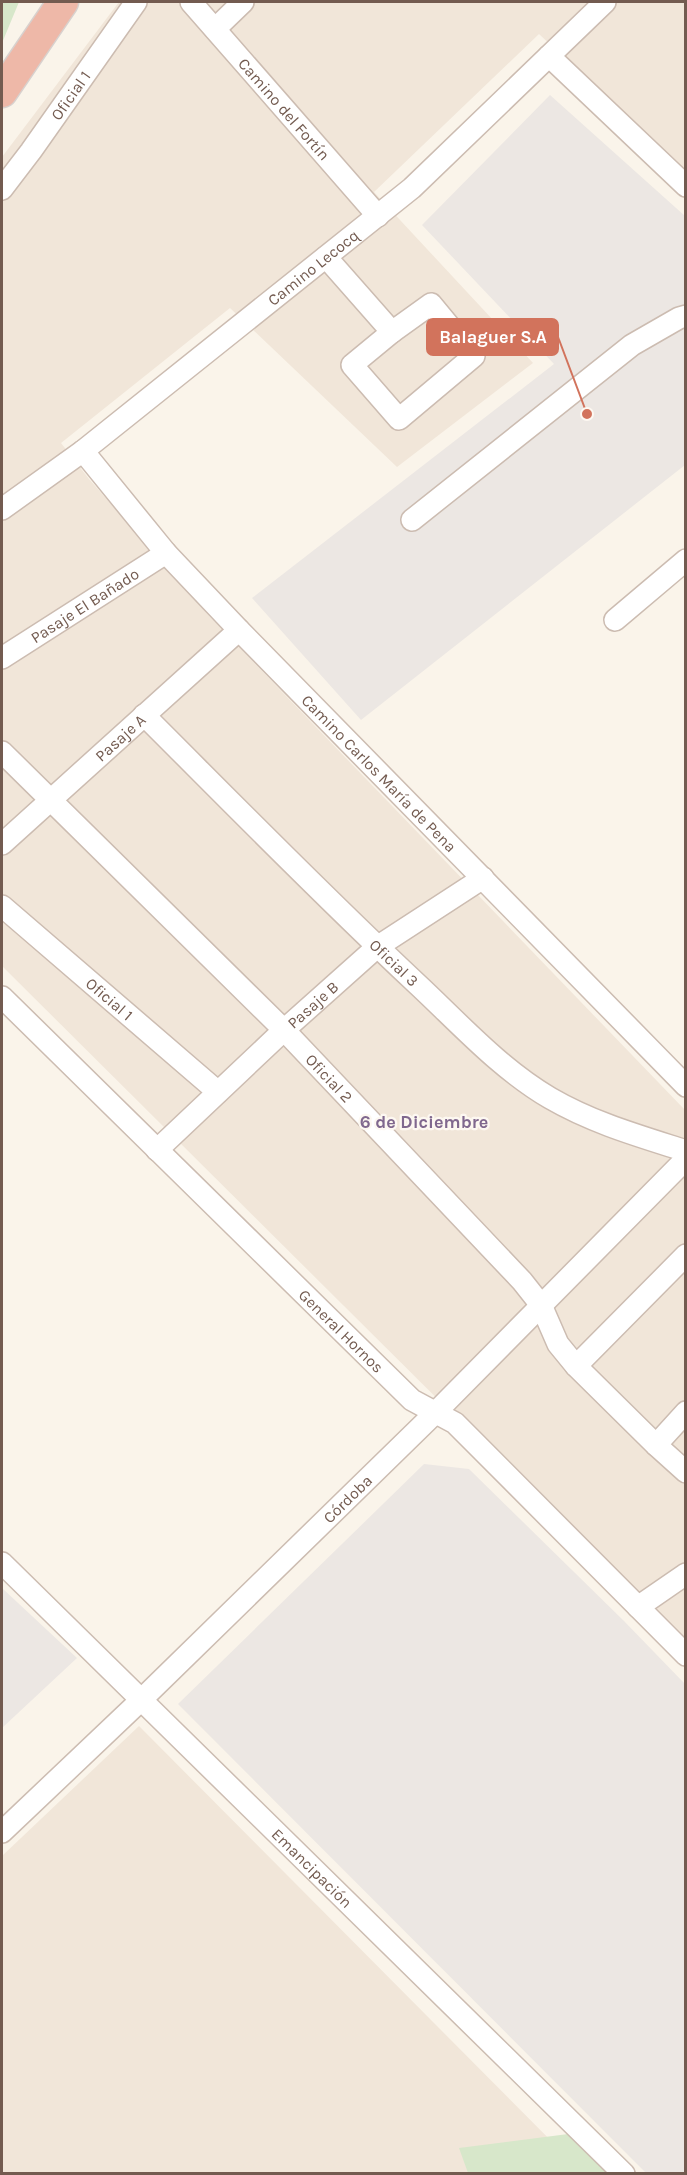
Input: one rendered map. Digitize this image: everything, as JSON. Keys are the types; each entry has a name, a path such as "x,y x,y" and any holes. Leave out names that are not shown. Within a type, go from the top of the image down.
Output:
{"highway":[{"path":"2,81 36,2"},
{"path":"2,92 63,2"}],"street":[{"name":"Oficial 1","path":"2,189 136,2"},
{"name":"Camino del Fortín","path":"191,2 378,216"},
{"path":"215,29 243,2"},
{"name":"Camino Lecocq","path":"2,509 83,451 412,188 605,2"},
{"path":"549,56 686,186"},
{"path":"326,257 392,332"},
{"path":"431,304 474,356 399,419 352,364 392,332 431,304"},
{"path":"412,520 632,345 686,316"},
{"name":"Camino Carlos María de Pena","path":"83,451 166,553 239,630 686,1086"},
{"name":"Pasaje El Bañado","path":"2,657 166,553"},
{"path":"615,620 686,560"},
{"name":"Pasaje A","path":"2,843 239,630"},
{"name":"Oficial 3","path":"144,715 377,946 511,1072 570,1109 598,1122 686,1151"},
{"name":"Oficial 2","path":"2,752 49,801 284,1030 514,1272 541,1305 558,1344 576,1366 686,1472"},
{"name":"Pasaje B","path":"157,1150 377,946 483,878"},
{"name":"Oficial 1","path":"2,906 218,1092"},
{"name":"General Hornos","path":"2,997 412,1400 455,1423 686,1655"},
{"name":"Córdoba","path":"2,1832 140,1701 436,1412 686,1159"},
{"path":"576,1366 686,1255"},
{"path":"656,1445 686,1412"},
{"name":"Emancipación","path":"2,1563 624,2174"},
{"path":"638,1606 686,1574"}],"shaded area":[{"path":"119,2 685,2 685,171 539,34 374,192 533,363 397,467 230,308 61,443 89,479 210,617 685,1110 685,1645 2,966 2,157"},
{"path":"550,95 685,216 685,465 361,720 252,598 554,364 422,225"},
{"path":"424,1464 469,1469 685,1684 685,2173 646,2173 178,1704"},
{"path":"2,1588 77,1658 2,1728"},
{"path":"139,1726 583,2173 2,2174 2,1856"}],"green space":[{"path":"2,2 19,2 2,43"},
{"path":"576,2133 616,2173 468,2173 459,2148"}],"place":[{"name":"Balaguer S.A","path":"587,414"}],"district":[{"name":"6 de Diciembre","path":"424,1122"}]}
